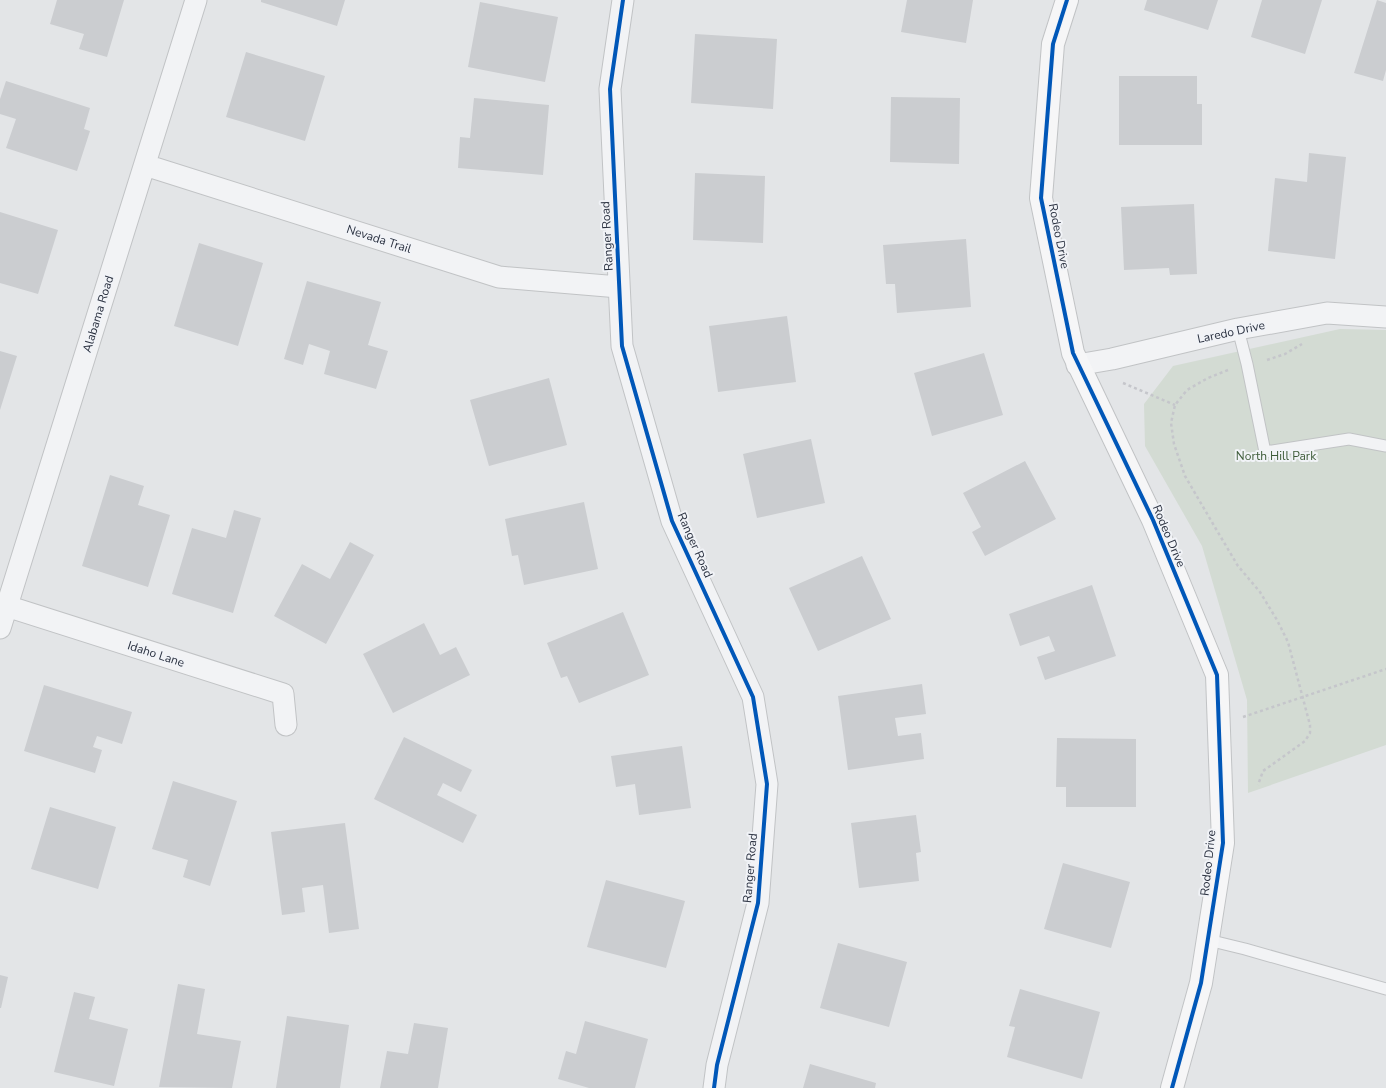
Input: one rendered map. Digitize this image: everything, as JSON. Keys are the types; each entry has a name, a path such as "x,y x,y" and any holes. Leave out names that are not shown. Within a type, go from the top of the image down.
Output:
{"street":[{"name":"Alabama Road","path":"0,628 3,605 145,164 196,0"},
{"name":"Ranger Road","path":"623,0 610,89 622,346 672,521 754,697 767,784 758,903 717,1065 714,1088"},
{"name":"Rodeo Drive","path":"1066,0 1053,44 1041,198 1072,353 1152,520 1217,675 1223,843 1201,984 1172,1088"},
{"name":"Nevada Trail","path":"145,164 499,277 619,287"},
{"name":"Laredo Drive","path":"1077,365 1112,359 1238,329 1327,313 1386,317"},
{"name":"Idaho Lane","path":"3,605 283,694 286,725"}],"lane":[{"path":"1238,329 1247,364 1265,452 1348,439 1386,446"},
{"path":"1208,940 1245,949 1386,990"}],"path":[{"path":"1267,360 1285,354 1298,345 1304,344"},
{"path":"1228,370 1208,378 1187,390 1175,405 1171,424 1174,444 1185,476 1238,566 1260,592 1288,642 1310,725 1310,733 1305,741 1263,771 1258,786"},
{"path":"1123,383 1175,405"},
{"path":"1219,718 1242,718 1386,669"}],"green space":[{"name":"North Hill Park","path":"1340,329 1386,330 1386,745 1248,793 1247,700 1202,546 1145,446 1144,404 1173,366"}],"building":[{"path":"57,0 124,0 107,57 79,49 84,34 50,24"},
{"path":"261,0 345,0 337,26 261,2"},
{"path":"907,0 973,0 966,43 901,32"},
{"path":"1147,0 1218,0 1208,30 1144,10"},
{"path":"1262,0 1322,0 1305,54 1251,37"},
{"path":"1377,0 1386,3 1386,70 1383,81 1354,73"},
{"path":"480,2 558,17 545,82 468,67"},
{"path":"695,34 777,39 773,109 691,103"},
{"path":"246,52 325,76 305,141 226,117"},
{"path":"1119,76 1197,76 1197,104 1202,104 1202,145 1119,145"},
{"path":"6,81 90,108 84,129 90,131 77,171 6,148 16,119 0,114 0,99"},
{"path":"891,97 960,98 959,164 890,162"},
{"path":"474,98 549,105 543,175 458,168 460,137 470,138"},
{"path":"1309,153 1346,157 1335,259 1268,251 1275,178 1307,182"},
{"path":"695,173 765,176 763,243 693,240"},
{"path":"1194,204 1197,274 1170,275 1169,268 1124,270 1121,207"},
{"path":"0,212 58,230 38,294 0,283"},
{"path":"966,239 971,307 897,313 895,284 886,284 883,245"},
{"path":"199,243 263,263 238,346 174,326"},
{"path":"307,281 381,302 368,345 388,351 376,389 324,374 330,351 309,344 303,365 284,359"},
{"path":"787,316 796,382 718,392 709,326"},
{"path":"0,351 17,356 0,410"},
{"path":"984,353 1003,415 932,436 914,373"},
{"path":"549,378 567,445 489,466 470,400"},
{"path":"811,439 825,503 757,518 743,454"},
{"path":"1025,461 1056,519 985,556 972,532 981,527 963,493"},
{"path":"110,475 144,486 138,505 170,515 148,587 82,566"},
{"path":"584,502 598,569 524,585 518,555 512,556 505,519"},
{"path":"234,510 261,518 233,613 172,594 192,528 226,538"},
{"path":"350,542 374,555 326,644 274,616 302,564 330,579"},
{"path":"862,556 891,619 818,651 789,588"},
{"path":"1092,585 1116,656 1045,680 1037,657 1055,651 1049,636 1020,646 1009,614"},
{"path":"623,612 649,675 579,703 567,676 561,678 547,643"},
{"path":"424,623 440,655 456,647 470,675 393,713 363,654"},
{"path":"922,684 926,714 895,718 898,736 921,733 924,759 848,770 838,696"},
{"path":"44,685 132,712 122,744 97,736 93,747 102,750 95,773 24,751"},
{"path":"404,737 472,770 461,792 443,783 437,795 477,815 463,843 374,799"},
{"path":"1057,738 1136,739 1136,807 1066,807 1066,787 1056,787"},
{"path":"682,746 691,808 639,815 635,784 616,787 611,756"},
{"path":"173,781 237,801 210,886 183,877 188,860 152,849"},
{"path":"50,807 116,827 98,889 31,869"},
{"path":"916,815 921,852 916,853 919,881 859,888 851,823"},
{"path":"345,823 359,929 329,933 323,885 302,888 305,912 282,915 271,832"},
{"path":"1063,863 1130,882 1111,948 1044,929"},
{"path":"606,880 685,901 666,968 587,947"},
{"path":"838,943 907,962 889,1027 820,1008"},
{"path":"0,975 8,977 1,1008 0,1008"},
{"path":"178,984 205,989 197,1034 241,1041 232,1088 159,1087"},
{"path":"1020,989 1100,1012 1082,1079 1007,1057 1015,1027 1009,1026"},
{"path":"74,992 95,997 89,1019 128,1029 114,1086 54,1072"},
{"path":"287,1016 349,1025 340,1088 276,1088"},
{"path":"585,1021 648,1039 635,1088 589,1088 558,1079 566,1051 576,1054"},
{"path":"414,1023 448,1028 438,1088 380,1088 387,1051 408,1054"},
{"path":"810,1064 876,1083 875,1088 803,1088"}],"cycle path":[{"path":"623,0 610,89 622,346 672,521 753,697 767,784 758,903 717,1065 714,1088"},
{"path":"1067,0 1053,44 1041,198 1073,353 1153,520 1217,675 1223,843 1201,983 1172,1088"}]}
